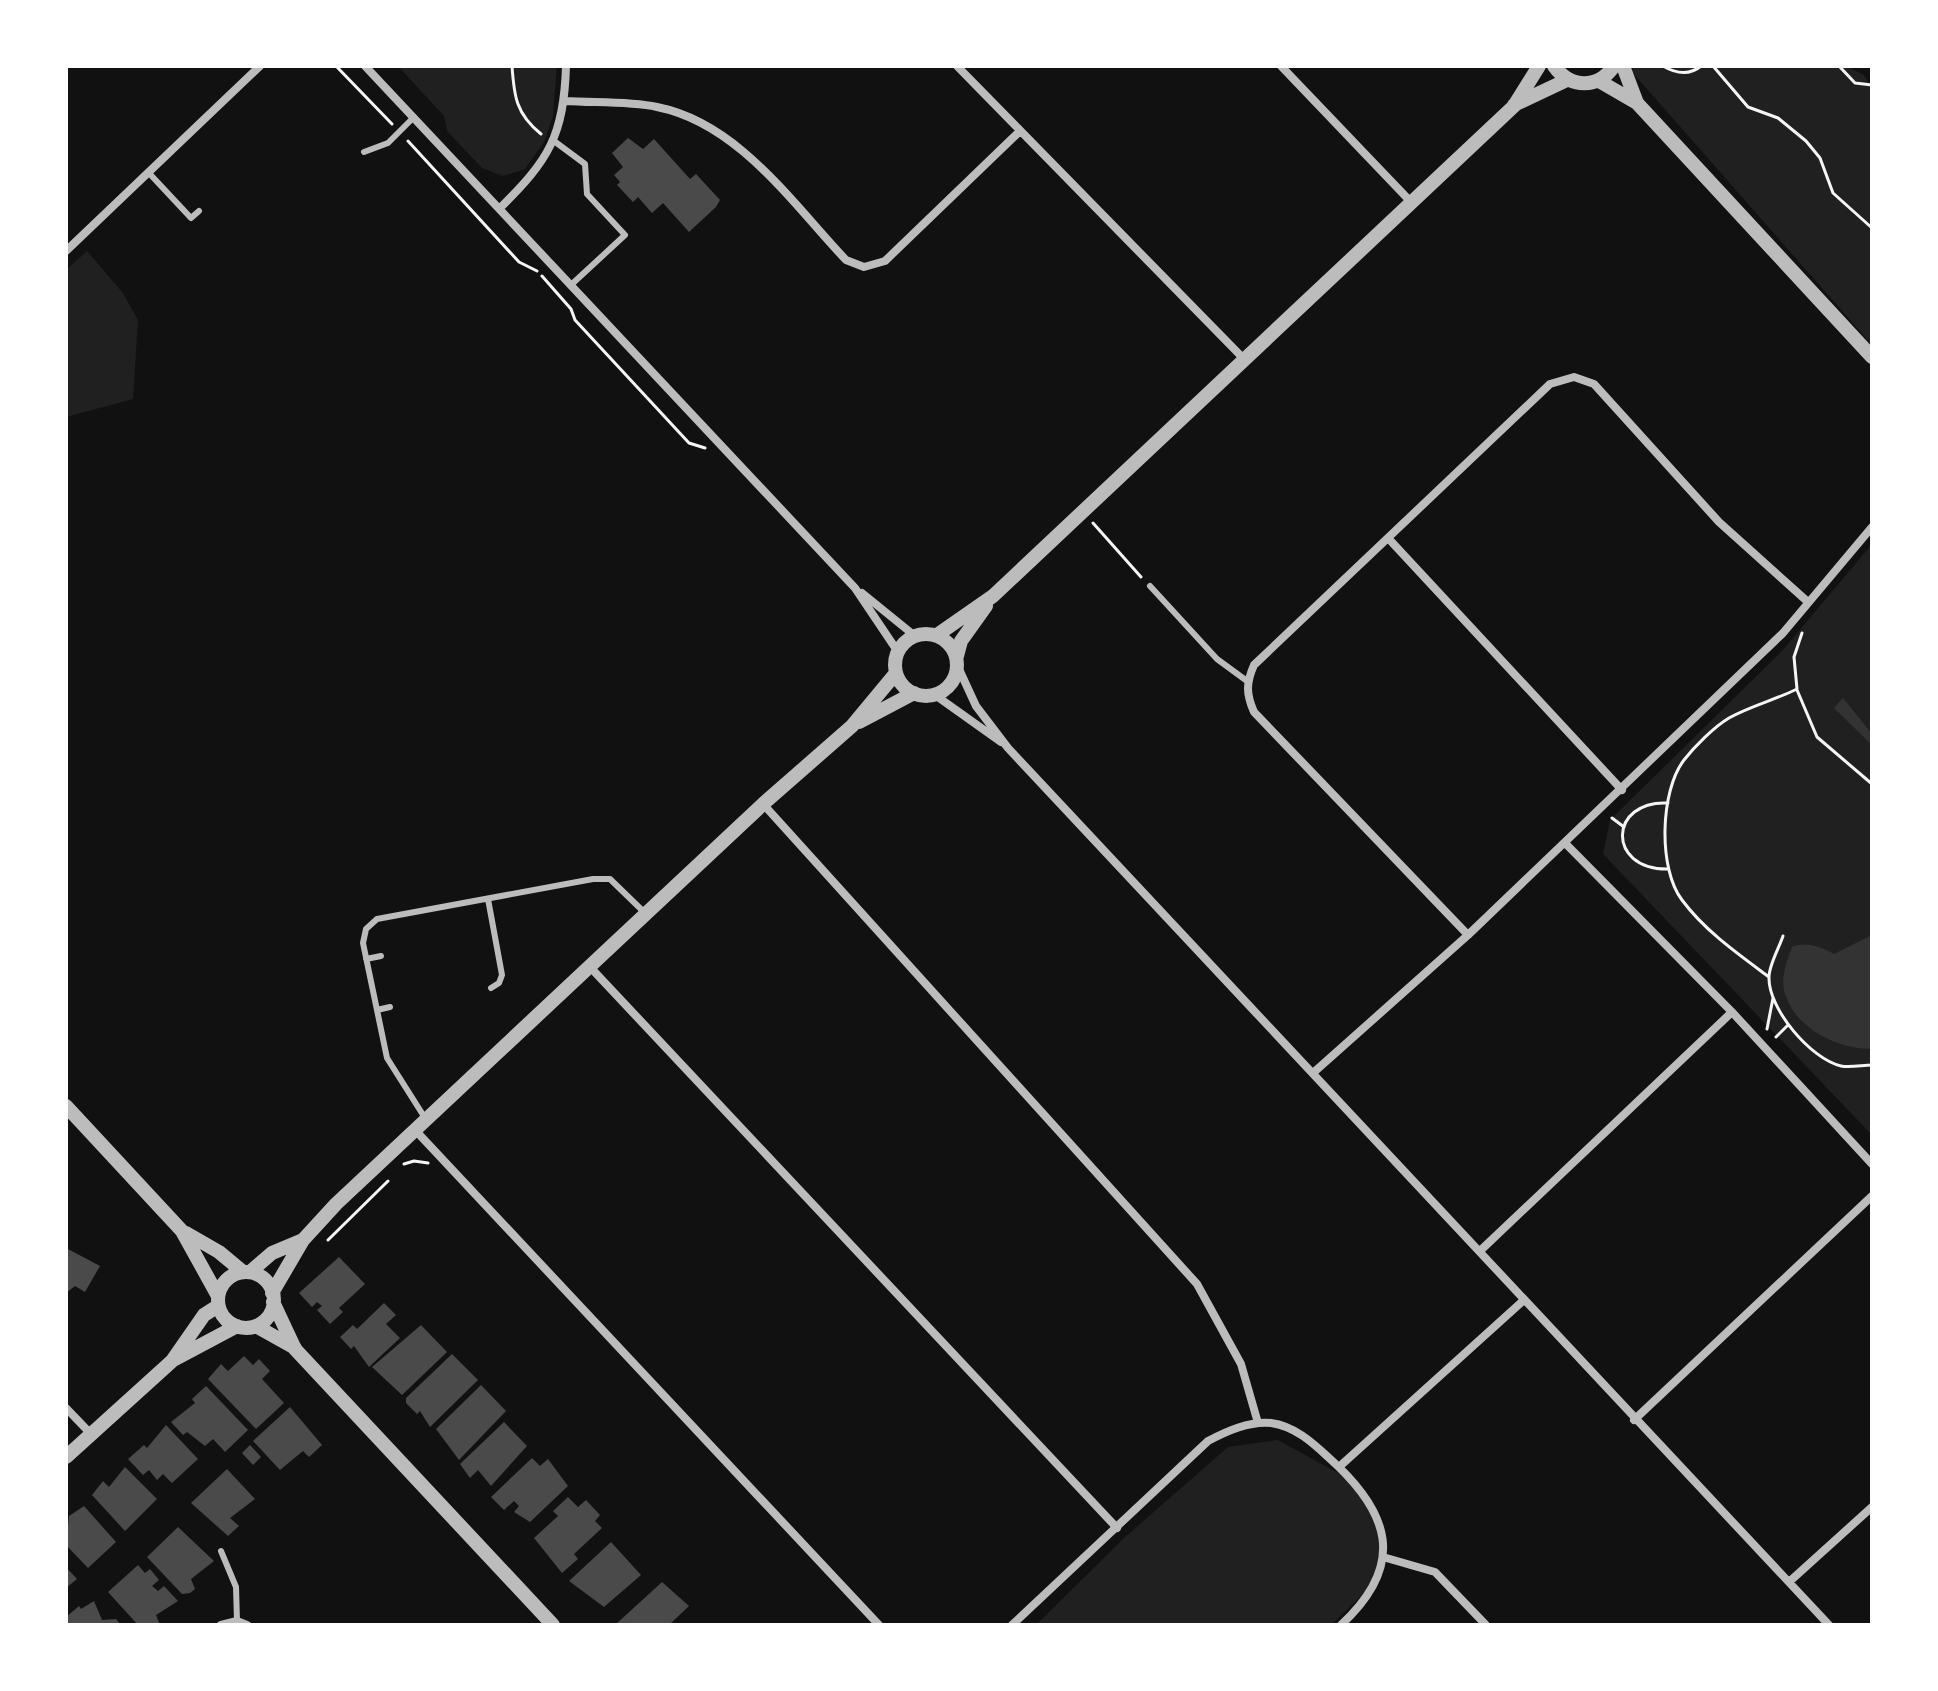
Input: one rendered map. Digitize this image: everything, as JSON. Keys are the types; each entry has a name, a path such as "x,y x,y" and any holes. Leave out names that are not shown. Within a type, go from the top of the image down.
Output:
{"street":[{"path":"66,251 260,66"},
{"path":"365,66 855,588 915,636"},
{"path":"500,208 544,161 565,101 566,66"},
{"path":"957,66 1243,358"},
{"path":"1281,66 1411,202"},
{"path":"898,652 915,636 937,635 993,596 1514,106 1539,66"},
{"path":"1554,66 1567,80 1577,83 1599,81 1637,103 1872,357"},
{"path":"1599,81 1614,66"},
{"path":"1623,66 1637,103"},
{"path":"1514,106 1567,80"},
{"path":"565,101 657,107 697,119 734,143 846,260 864,267 885,261 1019,132"},
{"path":"1468,935 1254,712 1248,697 1247,681 1254,665 1550,384 1574,377 1594,384 1719,522 1808,602"},
{"path":"1313,1073 1468,935 1783,633 1872,527"},
{"path":"1388,538 1622,790"},
{"path":"256,1326 268,1316 273,1297 303,1240 336,1204 763,804 852,726 896,673 898,652 855,588"},
{"path":"935,695 951,684 961,641 993,596"},
{"path":"937,635 953,647 976,706 1008,748 1829,1625"},
{"path":"896,673 914,693"},
{"path":"852,726 914,693 935,695 1008,748"},
{"path":"763,804 1197,1284 1241,1364 1258,1423"},
{"path":"1565,843 1732,1012 1872,1164"},
{"path":"590,967 1117,1528"},
{"path":"1481,1250 1732,1012"},
{"path":"66,1106 182,1231 218,1301 222,1315 237,1326"},
{"path":"416,1131 879,1625"},
{"path":"1634,1420 1872,1196"},
{"path":"182,1231 247,1272 264,1279 295,1349"},
{"path":"66,1457 172,1361 204,1315 218,1301 226,1280 247,1272 272,1253 303,1240"},
{"path":"1339,1467 1524,1300"},
{"path":"172,1361 237,1326 256,1326 295,1349 553,1625"},
{"path":"66,1408 91,1434"},
{"path":"1012,1625 1208,1441 1228,1430 1258,1423 1274,1423 1306,1437 1339,1467 1379,1516 1383,1557 1378,1582 1359,1609 1341,1625"},
{"path":"1789,1582 1872,1507"},
{"path":"1383,1557 1435,1572 1486,1625"},
{"path":"221,1625 237,1621 247,1625"}],"lane":[{"path":"364,152 388,143 414,117"},
{"path":"550,139 585,164 587,194 625,235 572,284"},
{"path":"148,172 191,218 199,211"},
{"path":"1150,586 1217,659 1247,681"},
{"path":"427,1120 418,1113 387,1058 363,943 366,929 377,919 610,879 646,914"},
{"path":"488,899 502,975 499,983 491,988"},
{"path":"484,937 494,934"},
{"path":"366,959 381,956"},
{"path":"377,1010 390,1007"},
{"path":"221,1551 236,1587 237,1621"}],"path":[{"path":"336,66 393,125"},
{"path":"512,66 514,97 519,112 550,139"},
{"path":"1663,66 1680,72 1695,71 1701,66"},
{"path":"1713,66 1748,107 1778,118 1806,141 1820,158 1833,193 1872,228"},
{"path":"1839,66 1855,83 1872,85"},
{"path":"407,139 519,262 536,270 571,309 575,320 689,443 708,448"},
{"path":"1093,523 1150,586"},
{"path":"1803,625 1794,657 1797,689 1817,737 1872,784"},
{"path":"1769,977 1701,922 1680,899 1667,869 1668,803 1683,761 1729,719 1797,689"},
{"path":"1667,869 1637,865 1630,859 1625,847 1624,827 1626,820 1644,804 1668,803"},
{"path":"1612,818 1624,827"},
{"path":"1783,936 1769,977 1773,994 1788,1025 1812,1049 1841,1066 1872,1065"},
{"path":"1767,1029 1773,994"},
{"path":"1776,1037 1788,1025"},
{"path":"396,1171 414,1161 434,1167"},
{"path":"328,1240 390,1178"}],"shaded area":[{"path":"398,66 557,66 553,116 544,142 525,169 503,176 482,168 447,131 444,116"},
{"path":"1633,66 1846,66 1864,75 1872,89 1872,345 1632,72"},
{"path":"87,251 123,293 138,320 133,399 66,417 66,270"},
{"path":"1872,544 1872,1135 1603,854 1610,820 1782,651"},
{"path":"1843,698 1872,734 1872,745 1834,708"},
{"path":"1872,935 1872,1049 1845,1045 1818,1034 1797,1015 1783,985 1792,947 1808,945 1834,954"},
{"path":"1278,1440 1349,1479 1383,1528 1380,1578 1331,1625 1036,1625 1124,1538 1228,1447"}],"building":[{"path":"628,138 643,149 654,139 690,179 696,174 720,200 689,232 663,203 652,213 638,197 633,202 617,185 620,182 614,175 623,167 612,153"},
{"path":"66,1248 100,1266 85,1292 75,1286 66,1293"},
{"path":"339,1257 365,1284 339,1308 343,1312 330,1324 317,1310 322,1306 317,1302 312,1307 299,1293"},
{"path":"384,1303 396,1315 386,1324 400,1338 369,1367 354,1346 351,1349 340,1337 353,1325 357,1329"},
{"path":"421,1325 447,1352 402,1395 372,1367"},
{"path":"452,1354 478,1380 430,1427 420,1411 417,1414 406,1403 406,1398"},
{"path":"244,1356 253,1365 259,1359 270,1371 262,1379 284,1403 256,1429 208,1379 221,1364 228,1371"},
{"path":"481,1385 506,1411 459,1460 436,1429"},
{"path":"206,1386 248,1430 225,1452 213,1439 205,1446 187,1432 183,1435 171,1422 195,1403 192,1399"},
{"path":"290,1407 322,1445 309,1457 303,1451 280,1470 253,1441"},
{"path":"504,1422 527,1446 491,1486 478,1470 470,1478 460,1464"},
{"path":"166,1425 198,1459 172,1483 163,1474 157,1480 149,1470 143,1475 128,1459 144,1445 147,1448"},
{"path":"250,1445 261,1457 253,1465 242,1453"},
{"path":"532,1458 540,1466 548,1459 568,1486 530,1522 514,1512 519,1506 514,1501 504,1510 491,1497"},
{"path":"125,1467 157,1499 125,1531 92,1495 103,1481 109,1487"},
{"path":"227,1469 255,1499 230,1518 239,1526 228,1536 191,1503"},
{"path":"568,1497 578,1507 586,1500 600,1515 595,1521 602,1528 574,1554 578,1559 562,1573 534,1538 558,1516 553,1511"},
{"path":"84,1506 116,1542 88,1568 66,1545 69,1516"},
{"path":"178,1527 214,1561 191,1579 195,1589 182,1594 147,1557"},
{"path":"611,1542 641,1575 604,1607 569,1581"},
{"path":"138,1565 145,1573 150,1569 159,1580 152,1586 158,1591 164,1586 178,1601 156,1615 160,1625 138,1625 108,1592"},
{"path":"66,1567 77,1579 66,1588"},
{"path":"662,1582 689,1606 669,1625 615,1625"},
{"path":"94,1601 102,1620 116,1619 121,1625 66,1624 66,1617 79,1606 81,1609"}]}
